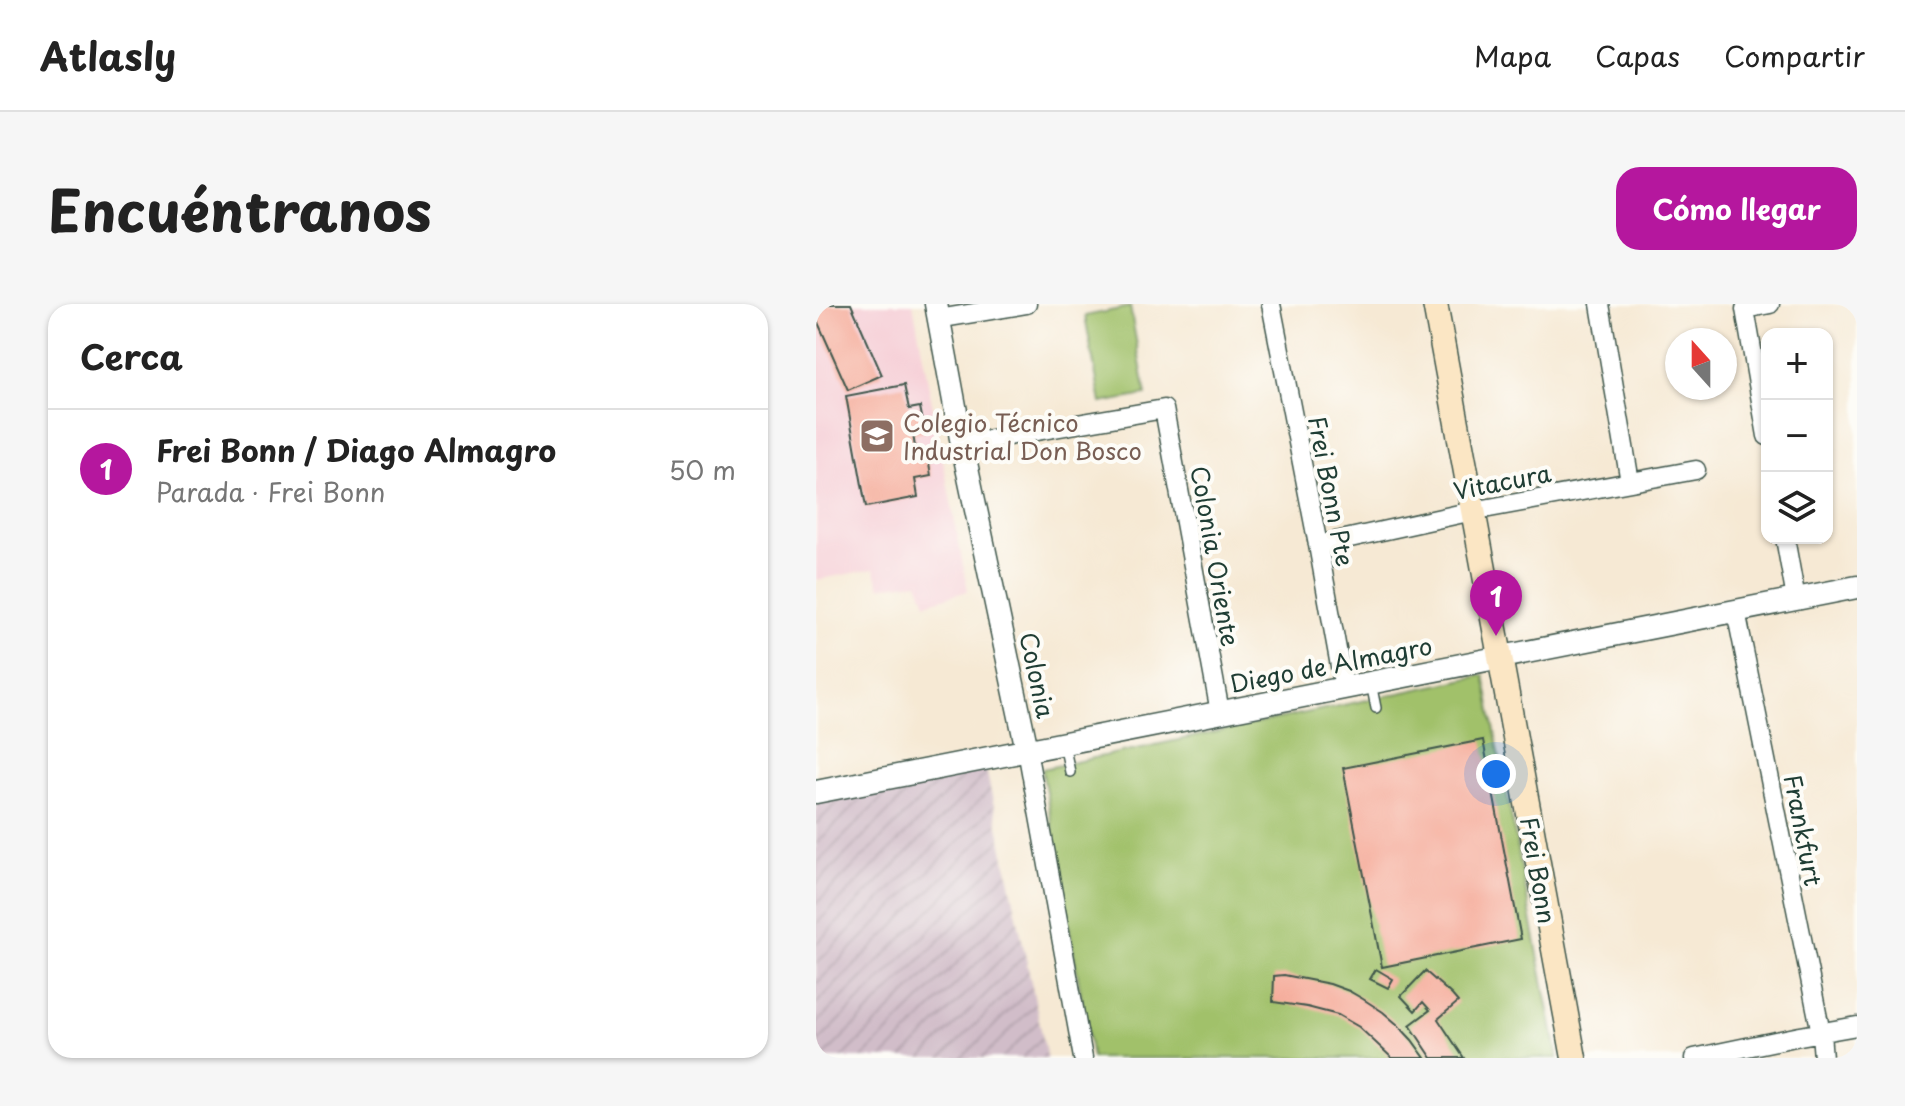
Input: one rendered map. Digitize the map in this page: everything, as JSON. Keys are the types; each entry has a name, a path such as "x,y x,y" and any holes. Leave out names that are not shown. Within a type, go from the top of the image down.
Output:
{"main road":[{"name":"Frei Bonn","path":"1435,304 1574,1058"}],"street":[{"path":"937,312 1027,304"},
{"name":"Frei Bonn Pte","path":"1271,304 1344,688"},
{"path":"1600,304 1630,482"},
{"path":"1761,401 1745,309 1770,304"},
{"name":"Colonia","path":"937,312 1027,750 1083,1058"},
{"name":"Colonia Oriente","path":"962,444 1164,409 1220,712"},
{"name":"Vitacura","path":"1318,545 1473,511 1696,470"},
{"path":"1786,544 1796,599"},
{"name":"Diego de Almagro","path":"816,792 1857,587"},
{"name":"Frankfurt","path":"1736,611 1821,1033 1823,1058"},
{"path":"1694,1058 1857,1026"}],"lane":[{"path":"1371,683 1376,708"},
{"path":"1064,743 1070,772"}],"shaded area":[{"name":"Colegio Técnico Industrial Don Bosco","path":"816,304 913,304 968,591 926,603 918,582 880,587 874,569 816,580"},
{"path":"985,764 1047,1058 816,1058 816,799"}],"green space":[{"path":"1130,307 1146,395 1101,403 1085,316"},
{"path":"1484,675 1558,1058 1092,1058 1042,769"}],"building":[{"path":"816,304 851,304 882,375 848,390 816,318"},
{"path":"904,385 909,409 920,407 925,432 913,434 916,454 927,452 931,476 915,479 918,497 866,507 846,396"},
{"path":"1483,740 1521,939 1382,967 1343,768"},
{"path":"1376,969 1393,979 1388,988 1370,979"},
{"path":"1425,971 1458,1002 1438,1019 1464,1058 1432,1058 1410,1025 1430,1010 1423,1002 1415,1011 1401,996"},
{"path":"1284,975 1330,984 1363,999 1398,1025 1425,1058 1392,1058 1359,1027 1338,1015 1273,1002 1274,976"}],"place":[{"name":"Colegio Técnico Industrial Don Bosco","path":"877,436"},
{"name":"Frei Bonn / Diago Almagro","path":"1496,636"}]}
